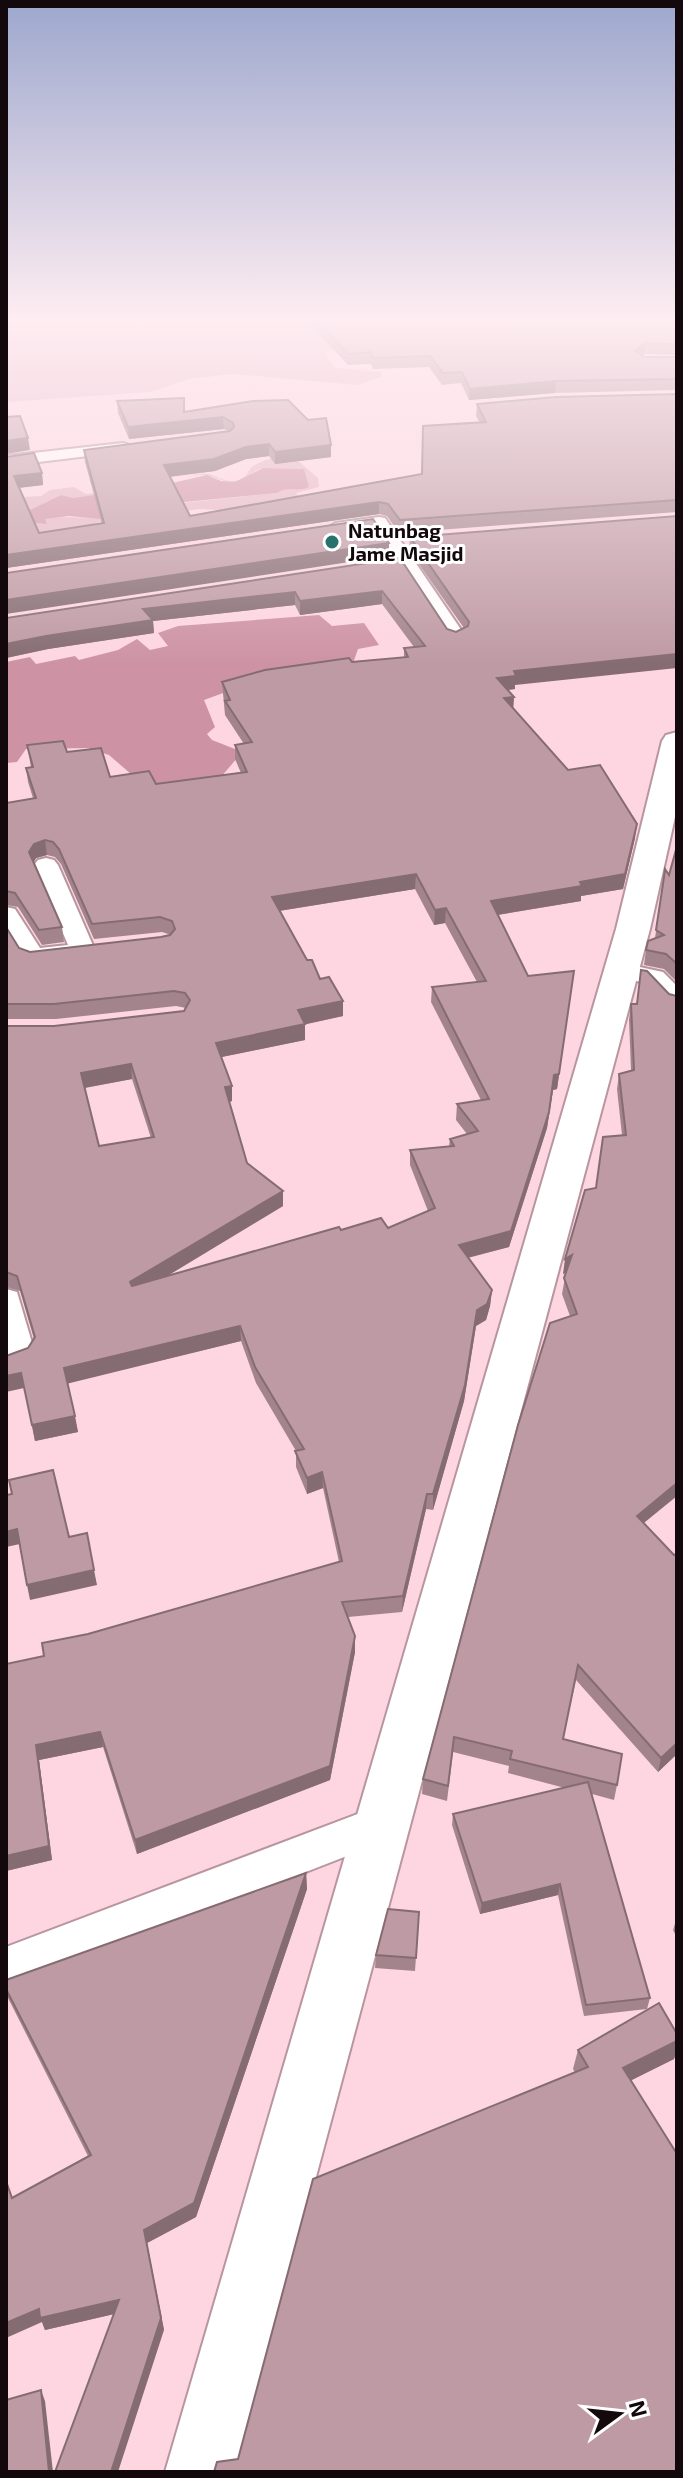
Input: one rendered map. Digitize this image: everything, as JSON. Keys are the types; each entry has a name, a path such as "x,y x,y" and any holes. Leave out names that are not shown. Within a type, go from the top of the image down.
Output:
{"street":[{"path":"6,461 139,447"},
{"path":"317,531 379,522 394,542 396,563 456,637"},
{"path":"394,542 418,540"},
{"path":"201,2472 621,971 677,741"},
{"path":"46,865 83,950"},
{"path":"6,914 33,956 115,947"},
{"path":"621,971 654,977 677,1001"},
{"path":"6,1300 19,1353 6,1357"},
{"path":"6,1968 384,1823"}],"shaded area":[{"path":"282,456 297,460 318,478 319,487 296,493 302,502 243,511 199,509 157,515 138,522 116,518 95,523 97,530 93,532 62,529 37,535 34,534 23,497 41,496 50,490 74,487 86,494 129,490 147,493 160,491 160,488 171,485 184,479 195,475 208,474 234,481 244,478 252,467","holes":["263,468 303,469 309,487 163,505 164,509 158,514 147,507 144,497 166,492 173,485 197,475 235,482","121,491 125,494 121,496 131,506 119,510 114,516 54,518 45,519 46,524 32,523 31,510 61,495 73,498"]},
{"path":"263,468 304,469 309,487 164,504 172,483 207,475 221,481 235,482"},
{"path":"121,491 101,519 69,516 45,519 47,524 32,523 30,510 61,495 73,498"},
{"path":"319,615 332,626 364,623 379,645 358,649 352,666 226,692 204,700 215,727 207,734 212,740 235,749 238,757 221,777 170,787 139,781 109,755 88,748 26,749 17,762 6,763 6,662 30,657 36,664 75,656 79,660 118,650 137,639 150,650 168,646 158,633 178,626"}],"building":[{"path":"6,433 26,433 28,438 6,441"},
{"path":"217,433 329,433 331,445 275,452 269,444 246,447 214,459 164,465 190,516 422,474 423,433 677,433 677,500 400,520 388,504 379,502 6,555 6,457 34,453 42,473 14,476 39,533 104,523 84,450"},
{"path":"677,516 677,654 514,671 516,676 497,678 514,697 504,698 568,770 600,765 637,824 625,874 580,882 582,886 491,901 528,976 574,971 559,1074 554,1075 549,1112 511,1231 459,1245 492,1290 487,1304 477,1310 465,1385 433,1494 427,1494 403,1596 342,1602 355,1636 330,1766 135,1840 100,1732 36,1745 49,1846 6,1856 6,1664 44,1656 42,1643 88,1634 342,1561 322,1472 307,1478 295,1451 304,1449 255,1367 240,1326 64,1368 75,1416 32,1425 21,1373 6,1376 6,1356 28,1348 35,1337 17,1276 6,1272 6,1026 54,1026 184,1011 190,1000 185,993 174,991 54,1004 6,1004 6,927 19,948 30,952 161,937 170,935 175,929 172,921 160,917 92,924 59,849 53,842 45,840 34,844 29,852 62,927 39,930 15,893 6,891 6,803 36,798 26,768 33,767 27,745 63,741 67,752 101,748 110,777 149,771 156,784 247,772 235,745 252,742 225,701 230,700 222,682 265,670 349,658 352,662 408,657 404,648 425,646 382,591 300,601 295,592 143,609 153,620 6,644 6,618 400,558 447,629 456,632 468,626 469,622 410,537","holes":["416,874 435,910 446,908 486,981 432,987 489,1099 457,1104 478,1131 450,1139 454,1146 410,1150 435,1208 388,1228 381,1218 341,1230 339,1227 132,1286 130,1282 283,1191 247,1163 225,1087 232,1086 216,1043 305,1024 298,1010 343,1001 329,977 320,979 312,960 307,960 272,897","131,1064 154,1137 99,1146 81,1073"]},
{"path":"373,519 389,543 6,600 6,573"},
{"path":"677,846 677,964 666,954 646,950 648,941 664,935 656,930 665,869 669,875"},
{"path":"641,970 647,971 669,994 677,996 677,1483 637,1516 674,1555 677,1554 677,1743 661,1758 578,1665 563,1739 622,1754 617,1785 510,1759 512,1751 454,1737 448,1786 423,1779 518,1425 550,1323 577,1314 564,1278 572,1255 565,1259 585,1190 596,1188 603,1137 626,1135 619,1074 634,1070 631,1004 637,1004"},
{"path":"53,1470 69,1537 87,1533 94,1570 27,1585 17,1529 6,1532 6,1495 12,1494 9,1480"},
{"path":"588,1782 650,1998 586,2005 560,1884 482,1903 453,1814"},
{"path":"306,1873 194,2203 144,2230 161,2318 111,2472 55,2472 119,2300 40,2318 39,2309 6,2323 6,2181 12,2198 91,2155 6,1989 6,1980"},
{"path":"388,1909 419,1912 416,1958 376,1955"},
{"path":"659,2003 677,2034 677,2041 623,2068 677,2154 677,2472 214,2472 217,2462 238,2459 313,2179 588,2067 578,2050"},
{"path":"41,2390 49,2472 6,2472 6,2400"}],"place":[{"name":"Natunbag Jame Masjid","path":"332,542"}]}
